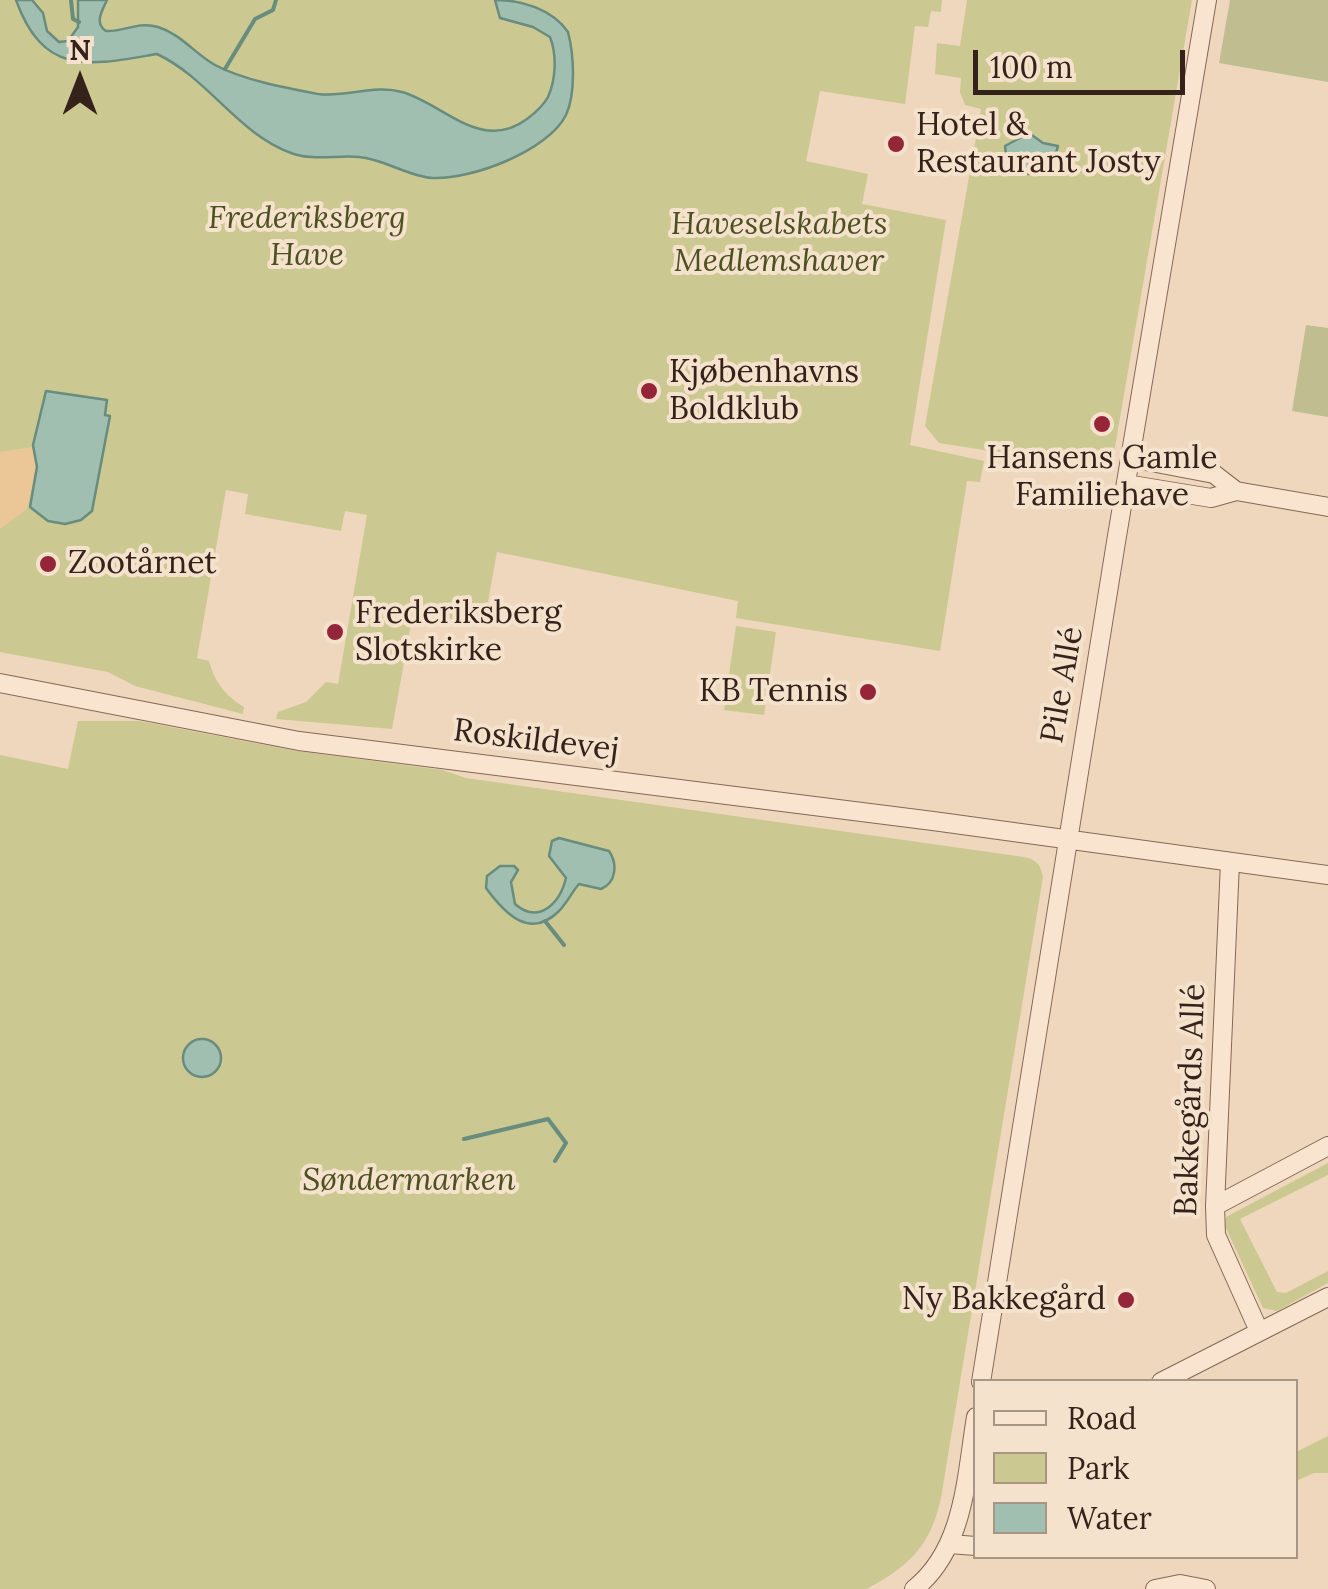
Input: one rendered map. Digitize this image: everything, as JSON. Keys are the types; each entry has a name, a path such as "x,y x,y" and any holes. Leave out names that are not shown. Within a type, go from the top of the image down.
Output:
{"street":[{"name":"Pile Allé","path":"981,1379 1208,0"},
{"path":"1130,458 1214,474 1236,491"},
{"path":"1126,484 1210,498 1236,491 1328,507"},
{"name":"Roskildevej","path":"0,683 300,741 1328,875"},
{"name":"Bakkegårds Allé","path":"1230,862 1216,1235 1259,1331"},
{"path":"1215,1206 1328,1146"},
{"path":"1167,1379 1328,1296"},
{"path":"920,1587 935,1568 957,1524 973,1434"},
{"path":"949,1544 973,1546"},
{"path":"1156,1589 1180,1584 1206,1589"}],"green space":[{"name":"Frederiksberg Have","path":"0,0 942,0 941,12 931,11 928,27 915,26 905,104 820,91 806,161 868,174 862,204 946,220 910,445 984,461 980,482 967,481 940,651 736,618 738,601 497,552 485,618 446,622 412,618 392,729 276,719 278,712 306,702 326,682 338,684 367,515 345,511 341,531 245,514 248,494 226,490 197,658 209,661 222,688 244,707 243,714 135,686 108,672 0,652"},
{"path":"967,0 1192,0 1111,470 939,443 925,426 981,109 965,105 960,92 961,78 935,74 937,43 960,46"},
{"path":"736,626 776,632 764,715 724,710"},
{"name":"Søndermarken","path":"78,721 139,721 297,751 442,770 466,778 1022,857 1037,863 1043,877 941,1498 931,1530 906,1563 867,1589 0,1589 0,755 68,769"},
{"path":"1328,1163 1328,1175 1240,1219 1277,1292 1286,1293 1328,1271 1328,1283 1277,1311 1263,1308 1225,1226 1226,1217"},
{"path":"1328,1436 1328,1473 1314,1473 1298,1480 1298,1451"}],"sand":[{"path":"32,447 36,468 27,509 0,529 0,452"}],"shaded area":[{"path":"1230,0 1328,0 1328,82 1219,63"},
{"path":"1306,325 1328,328 1328,417 1292,411"}],"water":[{"path":"16,0 32,0 43,13 47,31 59,42 68,41 78,27 78,0 107,0 100,21 106,31 144,25 158,27 174,34 215,65 251,79 318,94 402,92 463,123 494,131 510,128 536,112 548,97 554,75 550,37 533,27 500,18 495,0 516,2 554,17 568,32 573,85 566,115 543,140 487,168 432,178 368,158 291,153 254,132 192,77 157,54 91,62 56,54 27,25"},
{"path":"1029,133 1043,143 1058,146 1047,164 1028,174 1007,162 1005,146"},
{"path":"46,391 107,400 105,415 110,416 92,511 81,520 65,524 48,521 30,507 37,467 33,445"},
{"path":"559,838 609,851 614,862 612,878 601,889 579,884 562,908 548,919 538,923 519,920 501,907 486,888 487,876 500,866 514,866 518,870 511,882 515,904 540,912 554,903 566,878 549,856 552,841"},
{"path":"202,1039 216,1044 221,1058 216,1072 202,1077 188,1072 183,1058 188,1044"}],"waterway":[{"path":"71,0 73,19 79,22"},
{"path":"225,69 255,19 273,10 276,0"},
{"path":"545,921 564,945"},
{"path":"464,1139 548,1119 566,1143 555,1161"}],"place":[{"name":"Hotel & Restaurant Josty","path":"896,144"},
{"name":"Kjøbenhavns Boldklub","path":"649,391"},
{"name":"Hansens Gamle Familiehave","path":"1102,424"},
{"name":"Zootårnet","path":"48,564"},
{"name":"Frederiksberg Slotskirke","path":"335,632"},
{"name":"KB Tennis","path":"868,692"},
{"name":"Ny Bakkegård","path":"1126,1300"}],"park label":[{"name":"Haveselskabets Medlemshaver","path":"779,244"}]}
